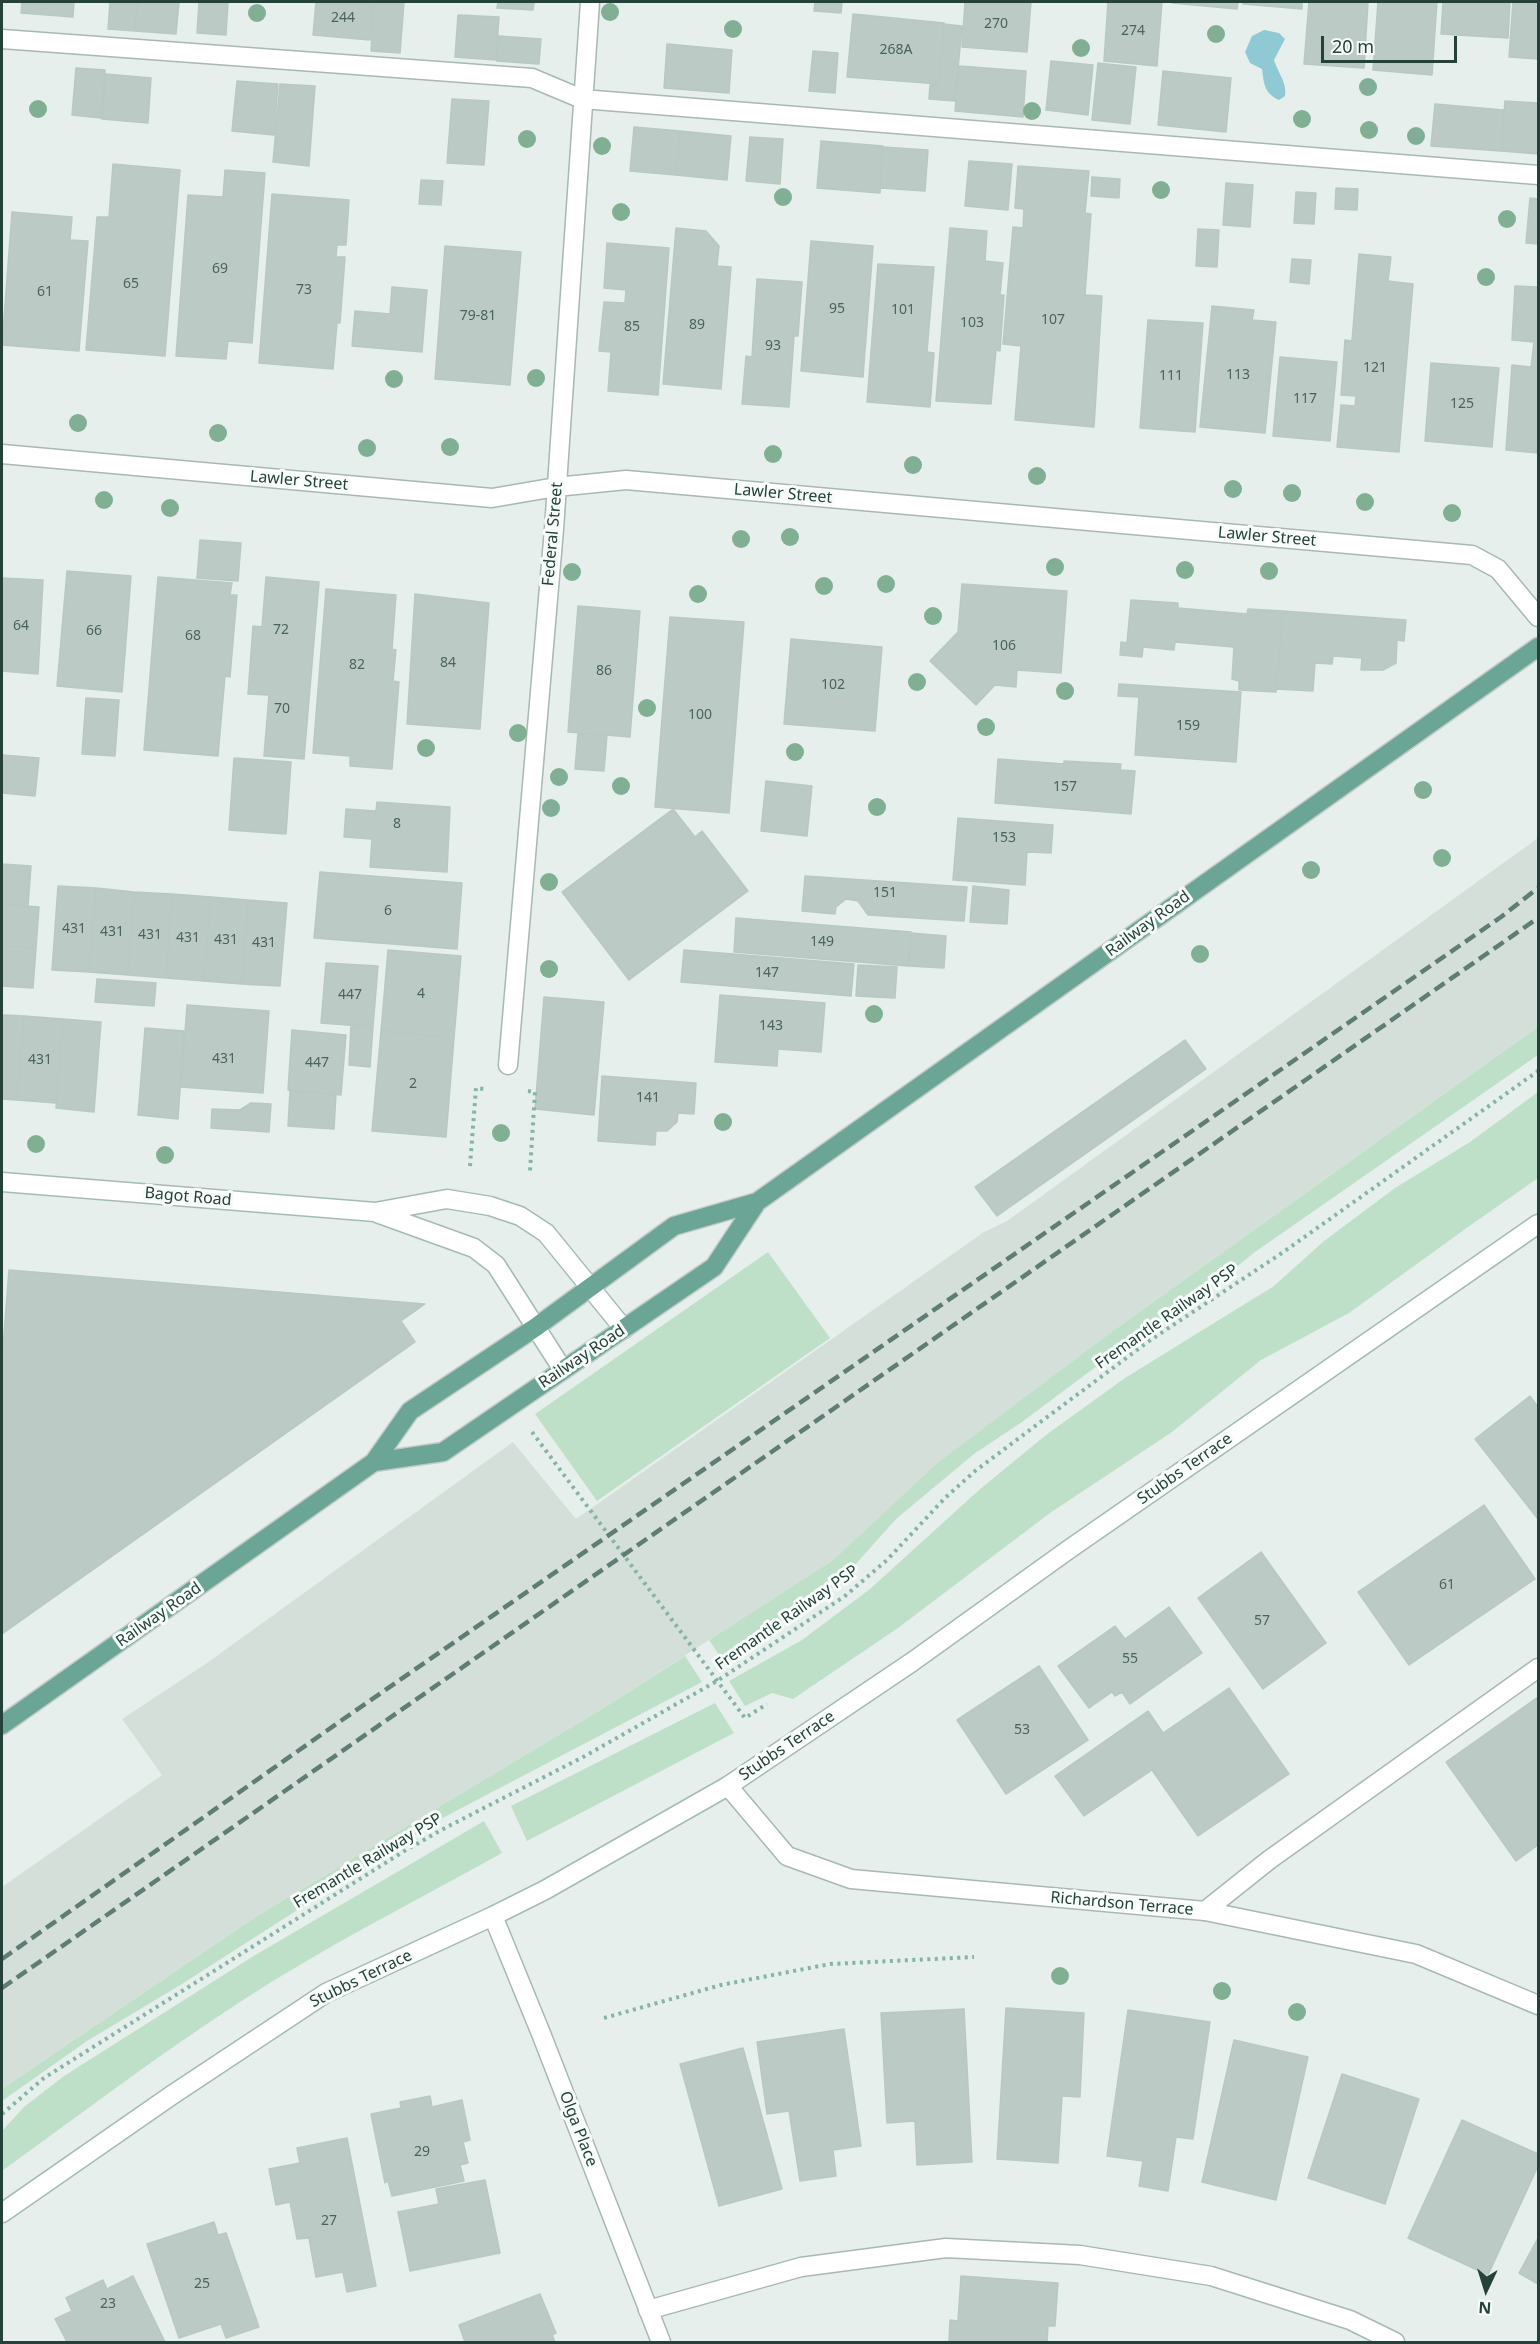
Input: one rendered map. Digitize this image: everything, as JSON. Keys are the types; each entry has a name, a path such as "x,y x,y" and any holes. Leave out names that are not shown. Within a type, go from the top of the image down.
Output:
{"main road":[{"name":"Railway Road","path":"2,1725 374,1462 410,1411 536,1328 674,1226 758,1202 1539,647"},
{"name":"Railway Road","path":"374,1462 443,1452 714,1267 758,1202"}],"street":[{"name":"Federal Street","path":"508,1065 556,487 590,2"},
{"path":"2,39 532,78 582,99 1539,175"},
{"name":"Lawler Street","path":"2,454 492,498 556,487 626,480 1472,555 1498,569 1539,617"},
{"name":"Bagot Road","path":"2,1182 375,1212 447,1199 490,1206 520,1216 546,1233 624,1329"},
{"name":"Bagot Road","path":"375,1212 474,1248 496,1265 563,1370"},
{"name":"Stubbs Terrace","path":"2,2213 172,2095 326,1993 545,1890 728,1786 912,1662 1078,1543 1539,1224"},
{"path":"1205,1911 1269,1860 1539,1668"},
{"name":"Richardson Terrace","path":"728,1786 787,1856 851,1879 1205,1911 1416,1954 1539,2005"},
{"name":"Olga Place","path":"493,1916 661,2343"},
{"path":"648,2310 801,2267 946,2248 1080,2255 1211,2276 1350,2320 1395,2343"}],"path":[{"name":"Fremantle Railway PSP","path":"2,2114 44,2078 406,1850 455,1822 585,1756 717,1681 845,1596 887,1560 960,1484 1149,1341 1282,1253 1539,1071"},
{"path":"470,1166 476,1089 485,1089"},
{"path":"525,1091 535,1092 530,1171"},
{"path":"531,1431 745,1718 767,1704"},
{"path":"604,2018 721,1985 830,1964 974,1957"}],"shaded area":[{"path":"1538,838 1538,1027 1110,1333 937,1463 833,1560 602,1709 254,1918 2,2089 2,1887 162,1775 122,1719 207,1663 513,1442 576,1519 984,1232 1007,1221"}],"green space":[{"path":"1538,1027 1538,1055 1255,1252 1214,1285 1129,1342 1022,1422 974,1454 896,1519 838,1584 723,1661 709,1640 833,1560 937,1463 1110,1333"},
{"path":"1538,1092 1538,1178 1349,1313 1261,1360 1172,1432 1050,1513 898,1628 793,1699 772,1693 745,1706 729,1681 802,1640 870,1589 979,1490 1046,1435 1125,1378 1274,1286 1324,1241 1395,1188 1470,1142"},
{"path":"768,1252 830,1338 597,1501 535,1414"},
{"path":"685,1656 702,1682 433,1823 182,1984 87,2041 2,2101 2,2089 254,1918 602,1709"},
{"path":"715,1703 734,1733 527,1841 511,1806"},
{"path":"484,1821 502,1853 337,1944 240,2002 149,2064 2,2171 2,2131 24,2107 64,2076 252,1957"}],"water":[{"path":"1264,30 1279,33 1285,39 1274,60 1285,86 1285,96 1279,100 1268,91 1264,84 1262,69 1250,63 1245,52 1252,36"}],"building":[{"path":"22,2 74,2 73,17 21,13"},
{"path":"110,2 137,2 135,31 108,29"},
{"path":"137,2 179,2 176,34 135,31"},
{"path":"199,2 228,2 226,35 197,33"},
{"path":"316,2 373,2 370,40 313,35"},
{"path":"374,2 404,2 400,53 371,51"},
{"path":"498,2 534,2 533,10 497,8"},
{"path":"815,2 842,2 841,13 814,11"},
{"path":"965,2 1031,2 1027,52 962,47"},
{"path":"1108,2 1162,2 1157,66 1104,61"},
{"path":"1172,2 1238,2 1237,9"},
{"path":"1243,2 1302,2 1302,9 1243,4"},
{"path":"1309,2 1368,2 1364,68 1304,64"},
{"path":"1378,2 1437,2 1432,75 1373,70"},
{"path":"1443,2 1510,2 1508,38 1441,34"},
{"path":"1513,2 1538,2 1538,59 1509,57"},
{"path":"853,14 944,23 939,84 847,77"},
{"path":"458,15 499,17 496,60 455,57"},
{"path":"944,24 962,26 955,101 929,99 930,85 939,85"},
{"path":"499,36 541,39 539,64 497,61"},
{"path":"667,44 732,50 729,93 664,88"},
{"path":"813,51 838,53 835,93 809,91"},
{"path":"1051,61 1093,65 1088,115 1046,110"},
{"path":"1098,63 1136,67 1130,124 1092,120"},
{"path":"959,66 1026,71 1023,117 955,111"},
{"path":"76,68 105,70 101,118 72,115"},
{"path":"1163,71 1231,78 1226,132 1158,125"},
{"path":"106,74 151,78 148,123 102,119"},
{"path":"237,81 278,84 274,135 232,131"},
{"path":"280,84 315,86 309,166 273,162"},
{"path":"452,99 489,101 484,165 447,163"},
{"path":"1505,101 1538,103 1538,154 1501,151"},
{"path":"1435,104 1504,110 1501,151 1431,146"},
{"path":"634,127 680,131 676,175 630,171"},
{"path":"680,131 731,136 727,180 676,175"},
{"path":"750,137 783,139 780,184 746,181"},
{"path":"821,141 883,146 880,193 817,188"},
{"path":"883,147 928,150 925,191 880,188"},
{"path":"969,161 1012,164 1008,210 965,206"},
{"path":"113,164 180,170 165,356 86,350 97,217 109,217"},
{"path":"1018,166 1089,171 1085,213 1091,214 1085,295 1102,296 1094,427 1015,420 1021,346 1003,344 1013,227 1023,228 1024,209 1015,208"},
{"path":"225,170 265,173 252,343 228,341 226,359 176,356 188,195 223,197"},
{"path":"1092,177 1120,179 1119,198 1091,196"},
{"path":"421,180 443,181 441,205 419,204"},
{"path":"1226,183 1253,185 1250,227 1223,225"},
{"path":"1336,188 1358,189 1357,210 1335,209"},
{"path":"1296,192 1316,193 1314,224 1294,223"},
{"path":"272,194 349,200 346,245 337,245 336,257 345,257 340,323 337,323 333,369 259,363"},
{"path":"1530,198 1538,199 1538,244 1526,243"},
{"path":"12,212 72,217 70,240 88,241 79,351 2,345"},
{"path":"676,228 706,231 719,246 717,266 731,267 721,389 663,384"},
{"path":"950,228 987,231 985,261 1003,263 1000,295 1004,295 1000,351 996,350 991,404 936,401"},
{"path":"1198,229 1219,230 1217,267 1196,266"},
{"path":"811,241 873,246 863,377 801,371"},
{"path":"607,243 669,248 658,395 608,391 611,352 599,351 604,302 625,303 626,290 604,288"},
{"path":"445,246 521,252 510,385 435,379"},
{"path":"1359,254 1391,257 1388,281 1413,284 1399,452 1337,447 1341,405 1355,406 1356,396 1341,395 1345,340 1352,341"},
{"path":"1292,259 1311,260 1309,284 1290,282"},
{"path":"878,264 934,267 927,352 934,353 930,407 867,402"},
{"path":"757,279 802,282 798,336 794,336 789,407 742,404 746,356 752,357"},
{"path":"1515,286 1538,287 1538,453 1506,450 1512,365 1531,367 1534,342 1512,340"},
{"path":"392,287 427,290 422,352 352,346 355,311 390,314"},
{"path":"1212,306 1254,310 1252,320 1276,322 1265,433 1200,427"},
{"path":"1148,320 1203,323 1195,432 1140,428"},
{"path":"1280,357 1337,362 1330,441 1273,436"},
{"path":"1431,363 1499,368 1492,447 1425,441"},
{"path":"200,540 241,543 238,581 197,578"},
{"path":"67,571 131,576 122,692 57,686"},
{"path":"158,577 232,583 230,595 237,595 230,677 225,676 218,756 144,750"},
{"path":"266,577 319,582 304,759 264,756 269,695 248,694 253,626 262,627"},
{"path":"2,578 43,580 38,674 2,671"},
{"path":"962,584 1067,591 1061,673 1017,670 1016,687 995,685 976,705 930,661 958,632"},
{"path":"326,589 396,595 392,649 396,650 393,681 399,682 392,769 350,766 350,756 313,753"},
{"path":"415,594 489,603 480,729 407,724"},
{"path":"1131,600 1178,603 1178,608 1247,614 1248,609 1283,611 1276,692 1239,690 1239,681 1232,679 1234,647 1175,642 1174,650 1143,647 1142,657 1120,655 1121,642 1127,643"},
{"path":"578,606 640,611 630,737 568,732"},
{"path":"1283,611 1406,620 1404,641 1397,640 1396,663 1383,670 1361,670 1362,658 1333,656 1332,664 1315,663 1313,691 1276,689"},
{"path":"670,617 744,622 729,813 655,807"},
{"path":"791,639 882,647 875,731 784,724"},
{"path":"1119,684 1241,692 1236,762 1135,755 1139,697 1118,696"},
{"path":"86,698 119,700 115,756 82,754"},
{"path":"578,733 607,735 604,771 575,769"},
{"path":"2,755 39,758 35,796 2,793"},
{"path":"234,758 291,762 286,834 229,830"},
{"path":"998,759 1064,764 1064,761 1121,764 1120,770 1135,771 1131,814 995,803"},
{"path":"766,781 812,786 807,836 761,831"},
{"path":"377,802 450,807 447,872 370,867 372,839 344,837 346,809 376,811"},
{"path":"673,809 695,837 702,831 748,891 629,980 562,892"},
{"path":"958,818 1053,825 1051,853 1027,852 1025,885 953,880"},
{"path":"2,864 31,866 28,906 2,904"},
{"path":"320,872 462,883 457,949 314,938"},
{"path":"805,876 967,887 964,921 868,915 858,901 846,899 836,907 835,914 802,911"},
{"path":"58,886 96,888 89,972 52,970"},
{"path":"973,886 1009,890 1007,924 970,922"},
{"path":"96,888 134,892 128,975 89,972"},
{"path":"134,892 172,894 166,978 128,975"},
{"path":"172,894 211,897 204,981 166,978"},
{"path":"211,897 248,900 242,984 204,981"},
{"path":"248,900 287,903 280,986 242,984"},
{"path":"2,904 39,907 36,948 2,946"},
{"path":"736,918 911,932 908,966 734,952"},
{"path":"911,933 946,936 944,968 909,966"},
{"path":"2,946 36,948 33,988 2,986"},
{"path":"388,950 461,956 454,1038 381,1031"},
{"path":"684,950 854,964 851,996 681,982"},
{"path":"326,963 378,966 373,1027 321,1023"},
{"path":"858,965 897,967 895,998 856,996"},
{"path":"97,979 156,983 154,1006 95,1002"},
{"path":"720,995 825,1003 821,1052 778,1049 777,1066 715,1062"},
{"path":"544,997 604,1002 594,1115 535,1109"},
{"path":"187,1005 269,1011 263,1093 181,1087"},
{"path":"2,1015 24,1016 17,1100 2,1099"},
{"path":"24,1016 63,1019 56,1103 17,1100"},
{"path":"63,1019 101,1022 94,1112 56,1108"},
{"path":"351,1025 373,1027 370,1067 349,1065"},
{"path":"145,1028 184,1031 178,1119 138,1115"},
{"path":"292,1030 346,1035 341,1095 288,1090"},
{"path":"381,1031 454,1038 446,1137 372,1131"},
{"path":"1185,1040 1206,1069 997,1216 975,1187"},
{"path":"602,1076 696,1083 694,1114 678,1113 677,1122 667,1131 656,1131 655,1145 598,1141"},
{"path":"290,1091 336,1094 334,1129 288,1126"},
{"path":"251,1103 271,1104 269,1132 211,1128 212,1109 240,1110"},
{"path":"9,1270 425,1304 401,1321 415,1342 2,1634 2,1359"},
{"path":"1530,1396 1538,1407 1538,1519 1475,1439"},
{"path":"1484,1505 1535,1579 1409,1665 1358,1592"},
{"path":"1261,1552 1326,1643 1263,1689 1198,1598"},
{"path":"1169,1607 1202,1653 1130,1704 1122,1692 1115,1696 1112,1692 1089,1708 1058,1666 1115,1626 1125,1639"},
{"path":"1039,1666 1088,1740 1006,1794 957,1720"},
{"path":"1229,1688 1289,1774 1198,1836 1152,1770 1084,1816 1055,1776 1148,1711 1163,1733"},
{"path":"1538,1697 1538,1845 1516,1861 1446,1762"},
{"path":"1006,2008 1084,2013 1080,2097 1062,2096 1058,2163 997,2159"},
{"path":"964,2009 972,2162 917,2165 915,2121 887,2123 881,2013"},
{"path":"1128,2010 1210,2022 1193,2139 1176,2137 1168,2191 1139,2186 1143,2161 1107,2156"},
{"path":"844,2029 861,2146 833,2150 836,2176 800,2181 789,2111 767,2114 757,2042"},
{"path":"1234,2040 1308,2057 1276,2200 1202,2182"},
{"path":"743,2048 782,2189 719,2206 680,2064"},
{"path":"1342,2074 1419,2099 1385,2204 1308,2178"},
{"path":"430,2096 432,2107 462,2100 470,2140 463,2142 468,2163 460,2165 464,2181 392,2196 388,2181 385,2183 371,2114 401,2108 400,2102"},
{"path":"1462,2120 1538,2154 1538,2166 1488,2275 1408,2238"},
{"path":"347,2138 376,2286 347,2292 343,2272 316,2277 309,2238 297,2239 290,2202 276,2205 269,2169 300,2163 297,2148"},
{"path":"485,2180 500,2253 410,2271 398,2212 439,2204 436,2189"},
{"path":"214,2222 218,2235 226,2233 259,2327 226,2338 221,2324 179,2338 147,2244"},
{"path":"1538,2238 1538,2284 1519,2273"},
{"path":"133,2276 165,2342 67,2342 55,2319 72,2311 66,2298 103,2280 107,2289"},
{"path":"961,2276 1058,2283 1055,2326 1048,2326 1047,2342 949,2342 950,2320 958,2321"},
{"path":"540,2294 556,2333 552,2335 555,2342 465,2342 459,2325"}],"railway":[{"path":"2,1959 342,1720 1501,917 1538,888"},
{"path":"2,1988 1538,918"}]}
